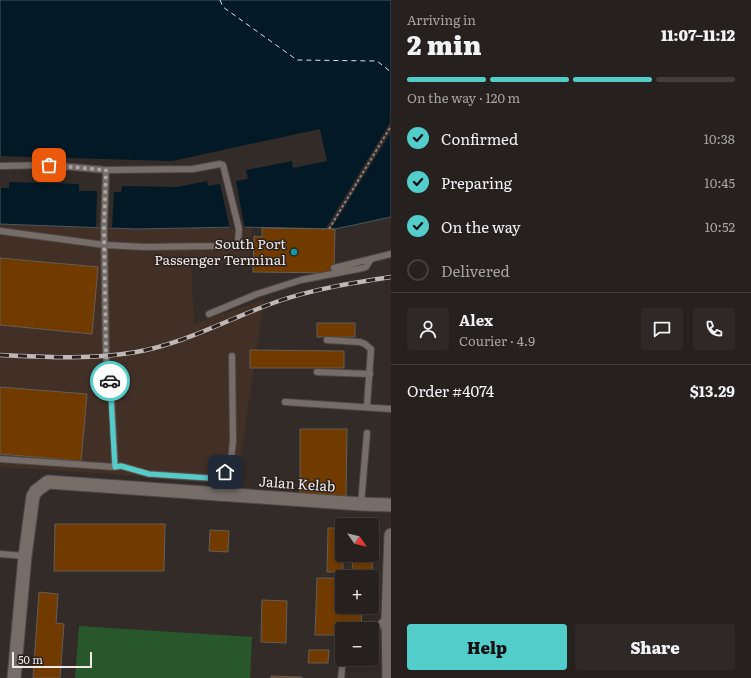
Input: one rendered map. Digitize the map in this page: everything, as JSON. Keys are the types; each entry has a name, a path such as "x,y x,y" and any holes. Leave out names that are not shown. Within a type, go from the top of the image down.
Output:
{"street":[{"name":"Jalan Kelab","path":"25,556 33,496 36,491 48,482 391,505"},
{"path":"389,678 388,617 391,534"},
{"path":"14,678 25,556"}],"lane":[{"path":"0,166 49,165 106,170 193,169 220,164 223,165 230,187 240,236 238,242 233,245 145,247 105,245 0,231"},
{"path":"106,170 106,356 111,390 115,467"},
{"path":"334,268 391,254"},
{"path":"209,314 257,294 301,280 366,267 370,259"},
{"path":"327,340 360,342 369,346 372,353 367,406"},
{"path":"0,459 115,467 121,466 149,474 209,478 217,477 225,472 231,460 232,356"},
{"path":"317,372 370,374"},
{"path":"285,402 391,408"},
{"path":"361,504 367,434"},
{"path":"0,554 25,556"},
{"path":"379,626 388,617"},
{"path":"341,678 342,666"}],"path":[{"path":"329,228 391,126"}],"shaded area":[{"path":"15,223 136,229 252,227 248,263 191,263 194,324 264,300 237,482 0,467 0,224"}],"green space":[{"path":"79,626 252,637 250,678 75,678"}],"water":[{"path":"0,0 391,0 391,217 335,229 239,227 136,229 0,224"}],"pier":[{"path":"391,121 391,132 331,229 326,228"},
{"path":"320,129 327,161 293,168 292,161 246,170 248,179 236,181 245,229 230,229 220,184 208,186 207,181 177,187 122,186 121,192 114,192 112,228 96,227 97,191 79,191 79,184 9,182 9,188 0,188 0,156 172,161"}],"building":[{"name":"South Port Passenger Terminal","path":"262,228 335,229 334,273 253,272 254,236 262,237"},
{"path":"0,258 98,267 92,334 0,325"},
{"path":"317,323 355,323 355,337 317,337"},
{"path":"250,350 344,351 344,368 250,368"},
{"path":"0,387 87,394 81,461 0,454"},
{"path":"300,429 347,429 346,498 300,498"},
{"path":"55,524 165,524 164,571 54,571"},
{"path":"328,528 335,528 335,562 343,562 343,570 327,572"},
{"path":"210,530 229,531 228,552 209,551"},
{"path":"353,562 373,562 372,570 352,570"},
{"path":"317,578 335,578 335,614 362,614 361,622 335,622 335,635 315,635"},
{"path":"39,592 58,594 56,623 64,624 60,678 33,678"},
{"path":"262,600 287,601 286,643 261,642"},
{"path":"309,650 329,650 328,663 308,663"},
{"path":"271,676 302,677 302,678 271,678"}],"ferry route":[{"path":"220,0 223,7 297,60 377,61 391,72"}],"railway":[{"path":"0,355 85,357 119,355 136,352 190,337 290,297 333,287 391,277"}],"way so far":[{"path":"49,165 106,170 104,228 106,356 110,381"}],"place":[{"name":"South Port Passenger Terminal","path":"294,252"}],"route":[{"path":"110,381 115,467 121,466 149,474 209,478 217,477 225,472"}]}
